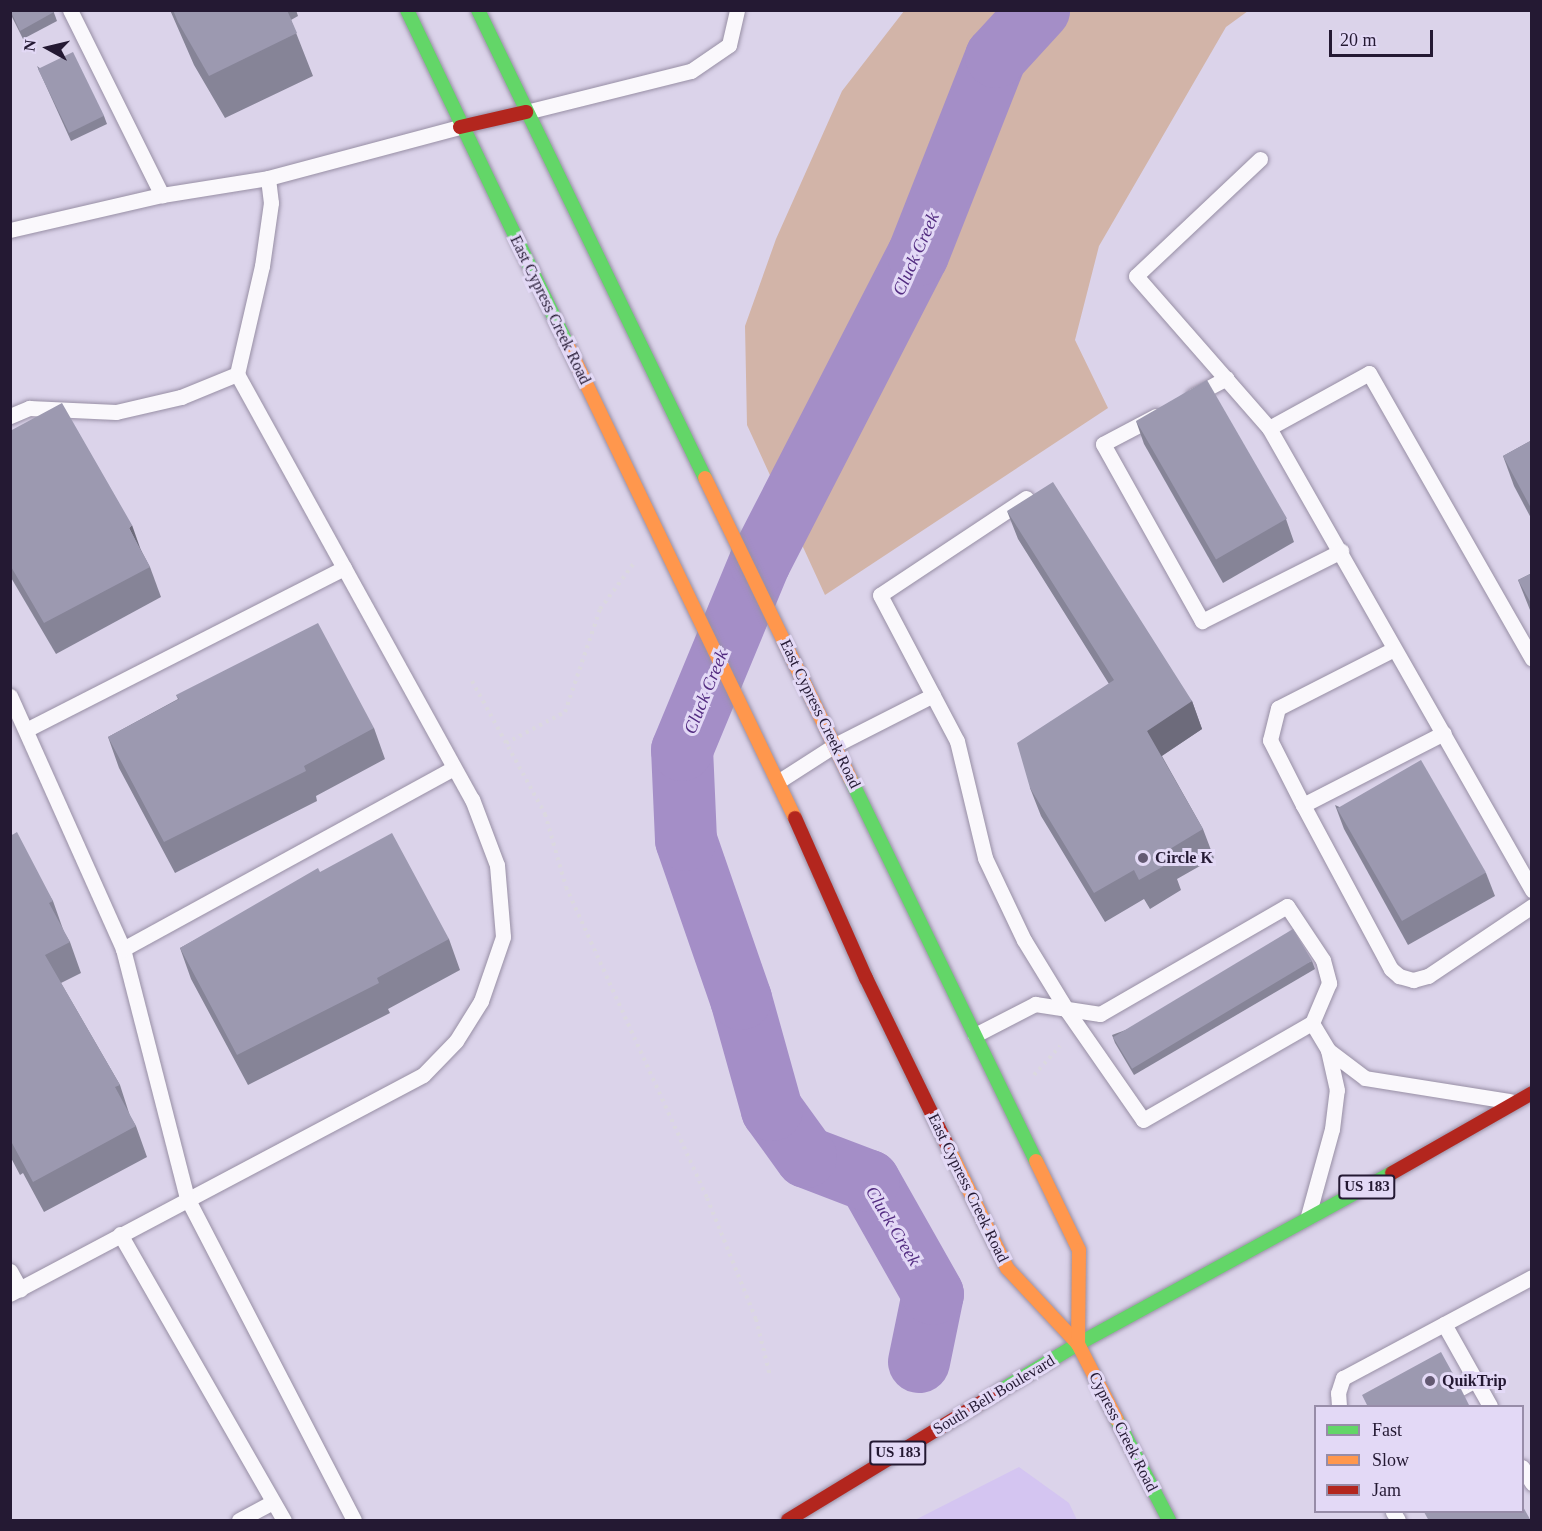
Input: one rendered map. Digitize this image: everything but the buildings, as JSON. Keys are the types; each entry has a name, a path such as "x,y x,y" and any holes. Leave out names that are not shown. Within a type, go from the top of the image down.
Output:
{"main road":[{"name":"East Cypress Creek Road","path":"407,10 460,127 694,602 779,781 866,978 1007,1268 1078,1344"},
{"name":"East Cypress Creek Road","path":"478,10 1079,1250 1078,1344"},
{"path":"460,127 526,112"},
{"name":"US 183","path":"1078,1344 1532,1093"},
{"name":"South Bell Boulevard","path":"788,1521 1078,1344"},
{"name":"Cypress Creek Road","path":"1078,1344 1169,1521"}],"lane":[{"path":"70,10 162,195"},
{"path":"526,112 691,71 729,45 737,10"},
{"path":"10,230 162,195 268,178 460,127"},
{"path":"1260,159 1136,276 1269,428 1532,890"},
{"path":"10,1271 15,1291 423,1075 456,1041 481,1001 503,936 502,899 497,865 486,830 454,768 444,743 237,374 262,267 271,203 268,178"},
{"path":"1269,428 1369,373 1532,658"},
{"path":"10,416 29,408 116,412 181,397 237,374"},
{"path":"1227,378 1103,444 1202,621 1341,551"},
{"path":"975,1035 1035,1004 1064,1006 1100,1014 1287,906 1323,960 1329,983 1312,1023 1143,1120 1064,1006 1024,940 986,858 957,741 880,596 1026,498"},
{"path":"26,730 344,568"},
{"path":"1394,649 1278,708 1270,740 1391,969 1399,976 1413,980 1428,976 1532,906"},
{"path":"779,781 835,745 933,695"},
{"path":"10,696 123,949 187,1198 354,1521"},
{"path":"1303,805 1444,733"},
{"path":"123,949 454,768"},
{"path":"1306,1220 1332,1129 1337,1090 1328,1050 1312,1023"},
{"path":"1328,1050 1365,1078 1515,1101"},
{"path":"120,1234 284,1521"},
{"path":"1339,1405 1338,1393 1343,1378 1532,1276"},
{"path":"1444,1324 1489,1405"},
{"path":"1459,1389 1475,1380"},
{"path":"239,1521 273,1502"}],"path":[{"path":"506,743 566,712 600,609 634,563"},
{"path":"472,681 545,814 566,887 707,1198 756,1320 770,1376"},
{"path":"1034,1075 1060,1046"}],"shaded area":[{"path":"904,11 1248,11 1226,27 1099,246 1075,340 1108,408 825,595 747,425 745,326 776,239 842,91"},
{"path":"1019,1467 1069,1503 1077,1520 915,1520"}],"waterway":[{"name":"Cluck Creek","path":"919,1362 933,1294 869,1181 806,1157 772,1110 741,999 686,840 682,750 760,562 918,255 996,57 1039,10"}],"traffic: fast":[{"path":"407,10 568,346"},
{"path":"478,10 705,478"},
{"path":"851,780 1036,1161"},
{"path":"1000,1391 1078,1344 1392,1173"},
{"path":"1117,1420 1169,1520"}],"traffic: slow":[{"path":"568,346 795,818"},
{"path":"705,478 851,780"},
{"path":"947,1145 1007,1268 1078,1344 1117,1420"},
{"path":"1036,1161 1079,1250 1078,1344"}],"traffic: jam":[{"path":"460,127 526,112"},
{"path":"795,818 866,978 947,1145"},
{"path":"1392,1173 1532,1093"},
{"path":"788,1520 1000,1391"}],"place":[{"name":"Circle K","path":"1143,858"},
{"name":"QuikTrip","path":"1430,1381"}]}
